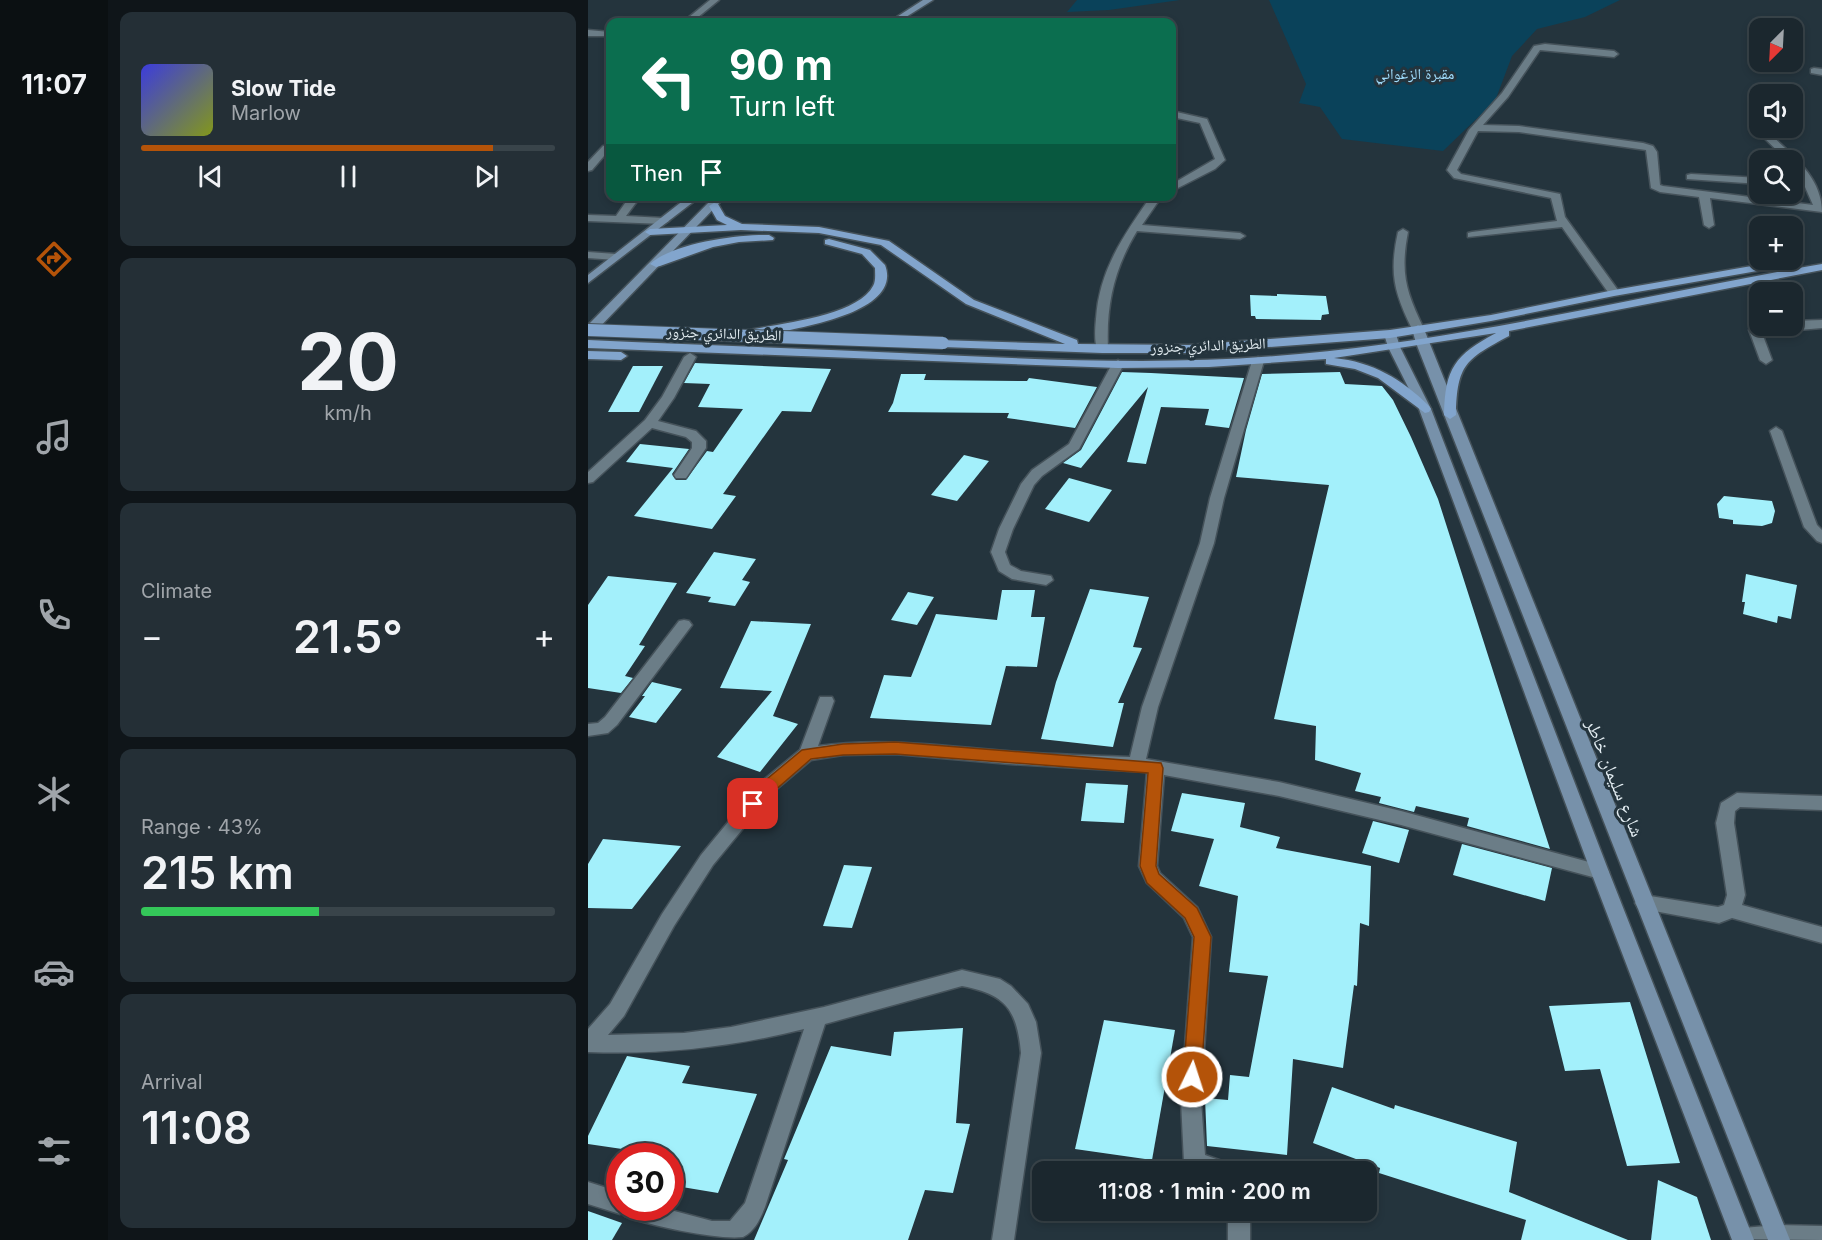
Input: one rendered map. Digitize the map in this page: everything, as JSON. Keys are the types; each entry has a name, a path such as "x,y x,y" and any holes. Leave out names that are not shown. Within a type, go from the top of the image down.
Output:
{"main road":[{"path":"899,18 928,0"},
{"path":"588,280 690,201"},
{"path":"588,331 718,201 725,221 741,227"},
{"path":"650,232 741,227 819,230 885,243 970,302 1088,348"},
{"path":"656,264 706,244 740,238 764,237 839,243 866,252 880,267 880,280 876,291 862,304 831,316 744,335"},
{"name":"الطريق الدائري جنزور","path":"588,344 1118,364 1258,361 1300,358 1420,336 1491,318 1614,293 1822,258"},
{"name":"الطريق الدائري جنزور","path":"1420,336 1516,327 1748,279 1822,267"},
{"path":"1450,415 1450,391 1461,362 1468,353 1516,327"},
{"name":"الطريق الدائري جنزور","path":"588,331 1102,349 1212,348 1392,341"},
{"name":"شارع سليمان خاطر","path":"1420,336 1778,1238"},
{"path":"1392,341 1425,409 1600,872 1743,1239"},
{"path":"588,355 948,365 1050,362"},
{"path":"588,365 618,356"},
{"path":"1300,358 1345,362 1374,371 1406,389 1425,409"}],"street":[{"path":"692,18 715,0"},
{"path":"588,33 606,34"},
{"path":"1614,54 1537,48 1505,95 1472,132 1461,149 1452,170 1454,174 1556,196 1560,217 1614,293"},
{"path":"1176,115 1204,121 1220,160 1176,186"},
{"path":"1477,128 1519,129 1647,147 1652,152 1657,188 1821,208"},
{"path":"1769,138 1781,150"},
{"path":"588,168 606,148"},
{"path":"1803,171 1821,208"},
{"path":"1691,177 1749,180"},
{"path":"1803,184 1809,184"},
{"path":"1704,195 1709,225"},
{"path":"618,220 632,201"},
{"path":"1102,349 1100,309 1107,279 1120,249 1153,201"},
{"path":"588,218 664,221"},
{"path":"1472,236 1566,223"},
{"path":"1134,228 1240,236"},
{"path":"1403,232 1396,262 1398,281 1420,336"},
{"path":"588,255 616,257"},
{"path":"1803,325 1822,324"},
{"path":"1757,336 1766,360"},
{"path":"588,479 650,423 668,398 690,357"},
{"path":"1137,765 1150,707 1207,543 1217,498 1258,361"},
{"path":"1046,580 1017,575 1004,568 998,552 1006,529 1028,484 1037,473 1074,446 1118,364"},
{"path":"650,423 691,434 699,441 699,448 681,475"},
{"path":"1776,430 1811,527 1822,538"},
{"path":"588,730 602,729 611,721 684,625"},
{"path":"588,1043 617,1010 637,979 668,920 707,860 767,787 807,754 826,701"},
{"path":"807,754 843,749 895,748 1010,758 1137,765 1279,789 1401,818 1600,872"},
{"path":"1156,768 1148,866 1153,878 1191,913 1202,937 1191,1101 1195,1161"},
{"path":"1731,910 1737,895 1726,843 1727,808 1737,800 1822,803"},
{"path":"1644,903 1719,915 1731,910 1822,935"},
{"path":"588,1043 620,1046 728,1036 817,1019 962,978 984,981 1002,989 1017,1002 1025,1016 1030,1033 1031,1053 1003,1240"},
{"path":"676,1221 712,1232 732,1232 746,1223 754,1207 817,1019"},
{"path":"588,1193 606,1199"},
{"path":"1239,1221 1239,1240"},
{"path":"1743,1239 1822,1237"}],"green space":[{"path":"1077,0 1180,0 1109,10 1067,12"},
{"name":"مقبرة الزغواني","path":"1269,0 1620,0 1585,17 1537,29 1512,56 1495,101 1443,151 1342,139 1320,107 1299,103 1306,84"}],"building":[{"path":"1277,294 1326,296 1329,314 1322,315 1321,320 1256,319 1255,316 1251,316 1250,295 1277,296"},
{"path":"695,363 831,369 811,412 782,411 723,494 736,496 712,529 634,516 673,468 626,462 640,444 689,449 672,474 676,480 686,480 707,451 713,452 743,409 698,407 710,384 684,383"},
{"path":"633,366 663,366 639,412 608,412"},
{"path":"1122,372 1244,378 1229,428 1205,425 1209,409 1161,407 1146,464 1127,462 1148,387 1081,468 1063,463 1081,450"},
{"path":"1340,372 1345,384 1382,386 1393,400 1411,437 1438,499 1550,849 1467,826 1469,818 1416,806 1414,812 1379,803 1381,797 1355,791 1361,773 1315,760 1316,726 1274,719 1329,485 1236,477 1246,430 1262,374"},
{"path":"901,374 926,374 924,380 1027,381 1029,378 1097,387 1075,428 1007,418 1009,413 888,412 893,403"},
{"path":"964,455 989,461 957,501 931,495"},
{"path":"1069,478 1112,490 1089,522 1045,509"},
{"path":"1724,496 1772,501 1775,511 1772,523 1762,526 1733,524 1733,520 1719,518 1717,504"},
{"path":"714,552 756,559 742,580 750,582 735,606 708,602 711,597 686,593"},
{"path":"1746,574 1797,585 1791,619 1778,616 1777,623 1743,614 1745,602 1742,602"},
{"path":"608,576 677,583 639,645 645,646 625,676 633,678 621,693 588,688 588,605"},
{"path":"1090,589 1149,597 1133,647 1142,648 1118,703 1124,703 1113,747 1041,739 1056,682"},
{"path":"1002,590 1035,590 1031,617 1045,617 1037,667 1006,666 991,725 870,718 884,675 911,677 936,614 997,620"},
{"path":"908,592 934,597 917,625 891,620"},
{"path":"751,621 811,624 773,716 798,724 760,772 717,757 772,691 720,688"},
{"path":"652,682 682,689 656,723 629,717 645,696 642,696"},
{"path":"1086,783 1128,785 1124,823 1081,821"},
{"path":"1182,793 1245,803 1240,827 1280,837 1276,848 1371,866 1369,926 1360,923 1357,986 1354,985 1343,1068 1293,1059 1287,1155 1207,1146 1205,1098 1228,1100 1230,1075 1249,1077 1268,976 1229,972 1238,896 1199,886 1214,839 1171,831"},
{"path":"1373,821 1409,830 1399,863 1362,853"},
{"path":"603,839 681,846 632,909 588,908 588,864"},
{"path":"1462,844 1552,868 1545,901 1453,875"},
{"path":"844,865 872,867 852,928 823,926"},
{"path":"1630,1002 1680,1163 1627,1166 1600,1069 1565,1071 1549,1006"},
{"path":"1104,1020 1175,1030 1152,1160 1075,1149"},
{"path":"963,1028 956,1123 970,1124 953,1193 925,1190 908,1240 754,1240 788,1160 784,1159 831,1046 891,1056 894,1032"},
{"path":"627,1056 690,1066 682,1083 757,1094 718,1193 684,1187 684,1143 606,1143 606,1147 588,1144 588,1136"},
{"path":"1332,1087 1394,1109 1395,1105 1517,1142 1509,1192 1628,1240 1521,1240 1526,1220 1379,1173 1380,1168 1377,1167 1377,1161 1361,1161 1313,1143"},
{"path":"1658,1180 1697,1197 1711,1240 1651,1240"},
{"path":"588,1211 606,1217 606,1221 622,1223 612,1240 588,1240"}],"route":[{"path":"753,804 767,787 807,754 843,749 895,748 1156,768 1148,866 1153,878 1191,913 1202,937 1192,1077"}]}
